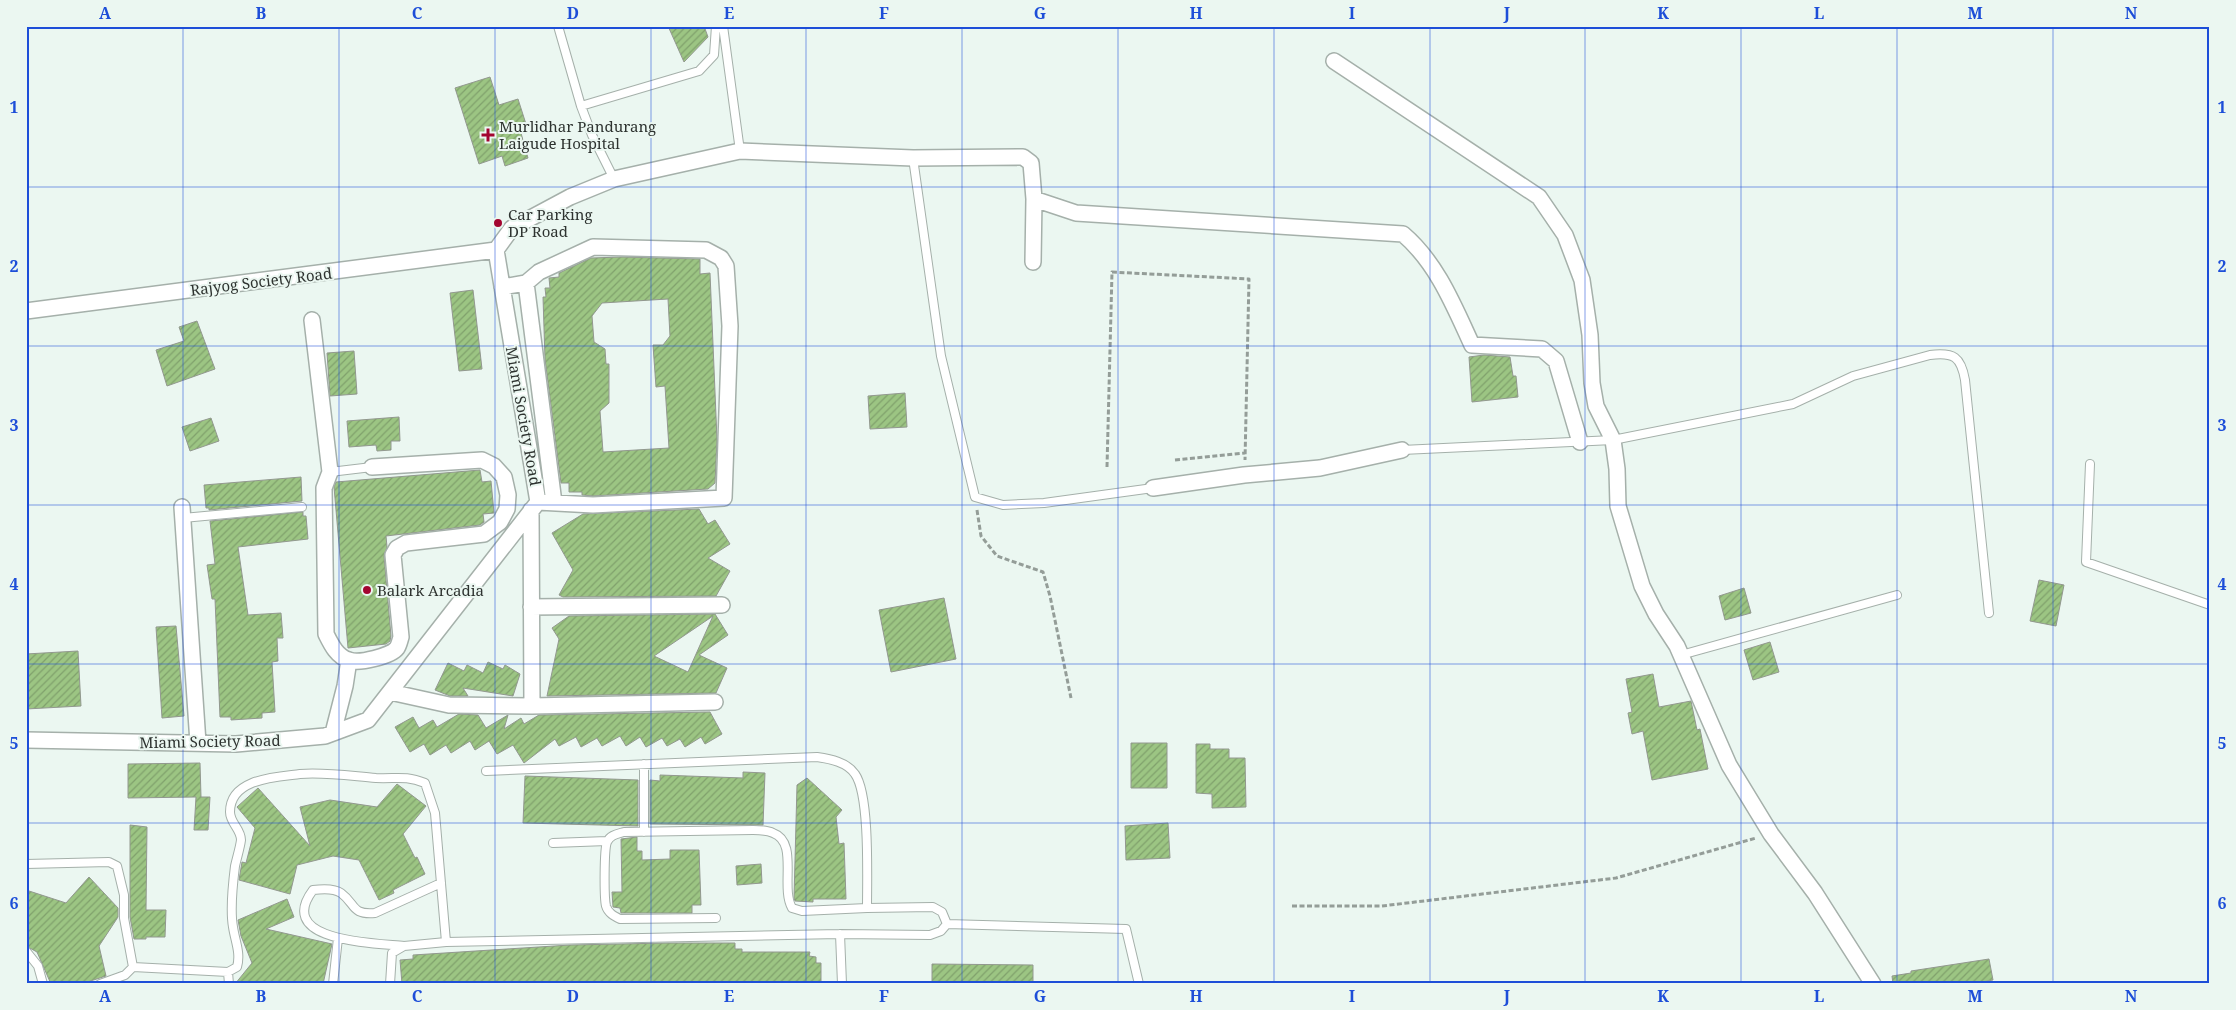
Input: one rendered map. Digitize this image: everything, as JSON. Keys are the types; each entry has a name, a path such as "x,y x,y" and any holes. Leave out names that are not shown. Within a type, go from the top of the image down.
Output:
{"street":[{"path":"1334,61 1539,197 1565,235 1582,280 1590,335 1592,383 1596,406 1613,440 1617,469 1618,506 1646,592 1656,614 1681,654 1729,765 1771,834 1815,893 1873,984"},
{"path":"496,250 512,228 570,197 614,179 740,151 913,158 1023,157 1031,164 1034,199 1033,262"},
{"path":"1034,199 1076,213 1403,234 1414,244 1448,292 1472,346 1542,349 1556,361 1580,442"},
{"path":"502,287 526,283 538,272 593,247 706,250 721,258 726,266 730,326 724,498 593,505 554,503 535,506 531,607 532,706"},
{"name":"Miami Society Road","path":"26,740 236,744 325,736 368,720 535,506 522,404 496,250"},
{"name":"Rajyog Society Road","path":"26,311 496,250"},
{"path":"526,283 554,503"},
{"path":"312,320 330,472 324,488 326,634 334,650 349,660 367,660 392,653 398,646 401,637 393,555 397,548 406,543 484,534 500,522 507,509 508,495 504,477 494,466 482,460 372,467"},
{"path":"522,404 541,400"},
{"path":"1153,488 1244,475 1320,468 1402,450"},
{"path":"183,512 198,743"},
{"path":"531,607 722,605"},
{"path":"333,733 345,686 349,660"},
{"path":"390,692 449,705 532,706 715,702"}],"lane":[{"path":"558,26 581,106 592,135 614,179"},
{"path":"581,106 699,71 714,55 716,26"},
{"path":"723,26 740,151"},
{"path":"913,158 941,356 975,497 1003,505 1044,503 1153,488"},
{"path":"1402,450 1613,440 1793,404 1853,376 1930,354 1942,353 1952,355 1959,361 1964,380 1989,613"},
{"path":"2090,464 2086,562 2210,605"},
{"path":"330,472 372,467"},
{"path":"183,512 302,507"},
{"path":"1681,654 1897,595"},
{"path":"486,771 817,757 834,759 855,773 864,796 867,908"},
{"path":"644,764 644,832"},
{"path":"100,984 125,975 133,967 228,972 237,967 240,958 232,924 235,867 241,840 240,833 233,823 230,812 233,798 241,790 266,778 329,774 380,778 408,777 425,783 435,813 446,942"},
{"path":"716,918 620,918 612,915 606,905 605,851 607,841 611,836 624,832 753,830 773,833 783,839 787,852 787,900 792,908 802,911 933,907 942,912 947,924"},
{"path":"553,843 607,841"},
{"path":"26,864 109,862 117,866 124,895 124,918 133,967"},
{"path":"441,883 375,913 364,914 356,911 340,892 323,889 313,890 306,900 303,910 305,919 320,934 404,946 446,942 840,934 930,936 941,931 947,924"},
{"path":"947,924 1126,929 1139,984"},
{"path":"840,934 842,984"},
{"path":"333,984 338,938"},
{"path":"390,984 392,953 404,946"},
{"path":"26,951 38,966 43,984"},
{"path":"228,972 229,984"}],"path":[{"path":"1107,467 1112,272 1249,279 1244,475"},
{"path":"1175,460 1245,453"},
{"path":"975,497 981,536 997,556 1042,572 1050,596 1071,698"},
{"path":"1292,906 1382,906 1616,878 1771,834"}],"building":[{"path":"668,26 704,26 708,37 684,62"},
{"path":"490,77 499,105 518,99 526,124 519,126 528,158 505,166 502,156 479,164 455,88"},
{"path":"591,258 700,259 700,274 710,273 717,440 715,483 708,489 593,496 582,495 582,492 569,492 569,483 561,483 545,359 543,297 546,297 545,288 550,288 549,278 559,277 559,273","holes":["668,299 670,336 663,345 653,345 656,387 665,386 669,448 603,452 600,411 609,403 609,364 606,364 605,349 594,342 592,316 602,303"]},
{"path":"473,290 482,369 459,371 450,293"},
{"path":"197,321 215,369 167,386 156,350 184,341 179,327"},
{"path":"354,351 357,394 330,396 327,353"},
{"path":"1484,355 1510,357 1513,376 1516,376 1518,397 1472,402 1469,357"},
{"path":"905,393 907,427 870,429 868,396"},
{"path":"399,417 400,441 391,441 391,450 377,451 376,445 349,447 347,421"},
{"path":"211,418 219,441 190,451 182,427"},
{"name":"Balark Arcadia","path":"480,470 482,482 491,481 494,513 483,514 484,522 480,525 386,536 387,547 384,556 390,641 386,644 348,648 334,487 336,482"},
{"path":"301,477 302,501 209,510 209,508 206,508 204,485"},
{"path":"699,509 708,524 715,520 730,544 708,558 730,571 716,596 563,597 559,595 573,570 552,533 583,514"},
{"path":"303,512 303,516 306,516 308,539 238,547 248,615 281,613 283,638 277,638 278,661 272,662 275,712 262,713 262,718 231,720 231,717 220,717 215,599 212,599 207,565 215,564 210,521"},
{"path":"2039,580 2064,585 2056,626 2030,621"},
{"path":"1744,588 1751,613 1725,620 1719,596"},
{"path":"944,598 956,659 891,672 879,610"},
{"path":"715,614 728,635 699,655 727,668 716,693 547,696 559,639 552,628 569,616","holes":["713,616 688,672 654,656"]},
{"path":"176,626 184,716 162,718 156,627"},
{"path":"1770,642 1779,672 1753,680 1744,650"},
{"path":"78,651 81,706 26,709 26,654"},
{"path":"488,662 503,669 505,665 520,674 513,696 463,688 468,696 450,696 435,690 448,663 464,671 467,665 483,673"},
{"path":"1653,674 1659,707 1691,701 1697,730 1700,729 1708,769 1652,780 1643,731 1632,734 1628,713 1632,712 1626,679"},
{"path":"710,712 722,734 705,744 701,737 685,747 680,739 667,746 662,738 646,747 640,737 626,746 620,736 602,746 597,738 581,747 576,737 559,746 555,739 524,763 513,745 497,754 489,741 475,750 470,741 451,753 446,745 430,755 424,744 410,752 395,727 413,717 419,728 433,720 437,727 459,714 478,715 486,728 508,715 504,729 521,718 524,724 539,715"},
{"path":"1131,743 1167,743 1167,788 1131,788"},
{"path":"1196,744 1210,744 1210,749 1229,749 1229,758 1245,758 1246,807 1212,808 1212,794 1196,793"},
{"path":"200,763 201,797 210,797 208,830 194,830 196,797 128,798 128,764"},
{"path":"743,772 765,773 763,825 650,824 650,780 660,781 660,775 743,778"},
{"path":"525,776 638,780 638,826 523,823"},
{"path":"807,778 842,810 836,817 839,844 844,843 846,899 813,899 813,902 795,901 794,898 797,785"},
{"path":"397,784 426,806 403,834 425,874 393,890 394,893 379,900 359,860 333,856 297,865 290,894 239,880 242,862 246,863 255,828 237,807 258,788 310,846 300,807 330,800 377,807"},
{"path":"1168,823 1170,858 1126,860 1125,826"},
{"path":"130,825 147,827 146,910 166,910 165,937 134,939 130,917"},
{"path":"637,837 637,851 642,851 642,860 670,859 670,850 699,850 701,905 692,905 692,913 621,913 620,908 613,907 612,892 622,892 621,839"},
{"path":"761,864 762,883 737,885 736,866"},
{"path":"89,877 118,908 118,917 99,946 106,976 81,984 51,984 37,952 26,946 26,890 66,903"},
{"path":"287,899 294,917 266,929 332,944 323,984 235,984 252,963 241,936 238,920"},
{"path":"735,943 735,949 742,949 742,952 810,952 809,956 816,957 816,963 821,963 821,984 402,984 400,960 413,959 413,955 570,945"},
{"path":"1989,959 1993,980 1972,984 1893,984 1892,976 1911,973 1911,971"},
{"path":"932,964 1033,965 1033,984 932,984"}],"place":[{"name":"Murlidhar Pandurang Laigude Hospital","path":"488,135"},
{"name":"Car Parking DP Road","path":"498,223"},
{"name":"Balark Arcadia","path":"367,590"}]}
